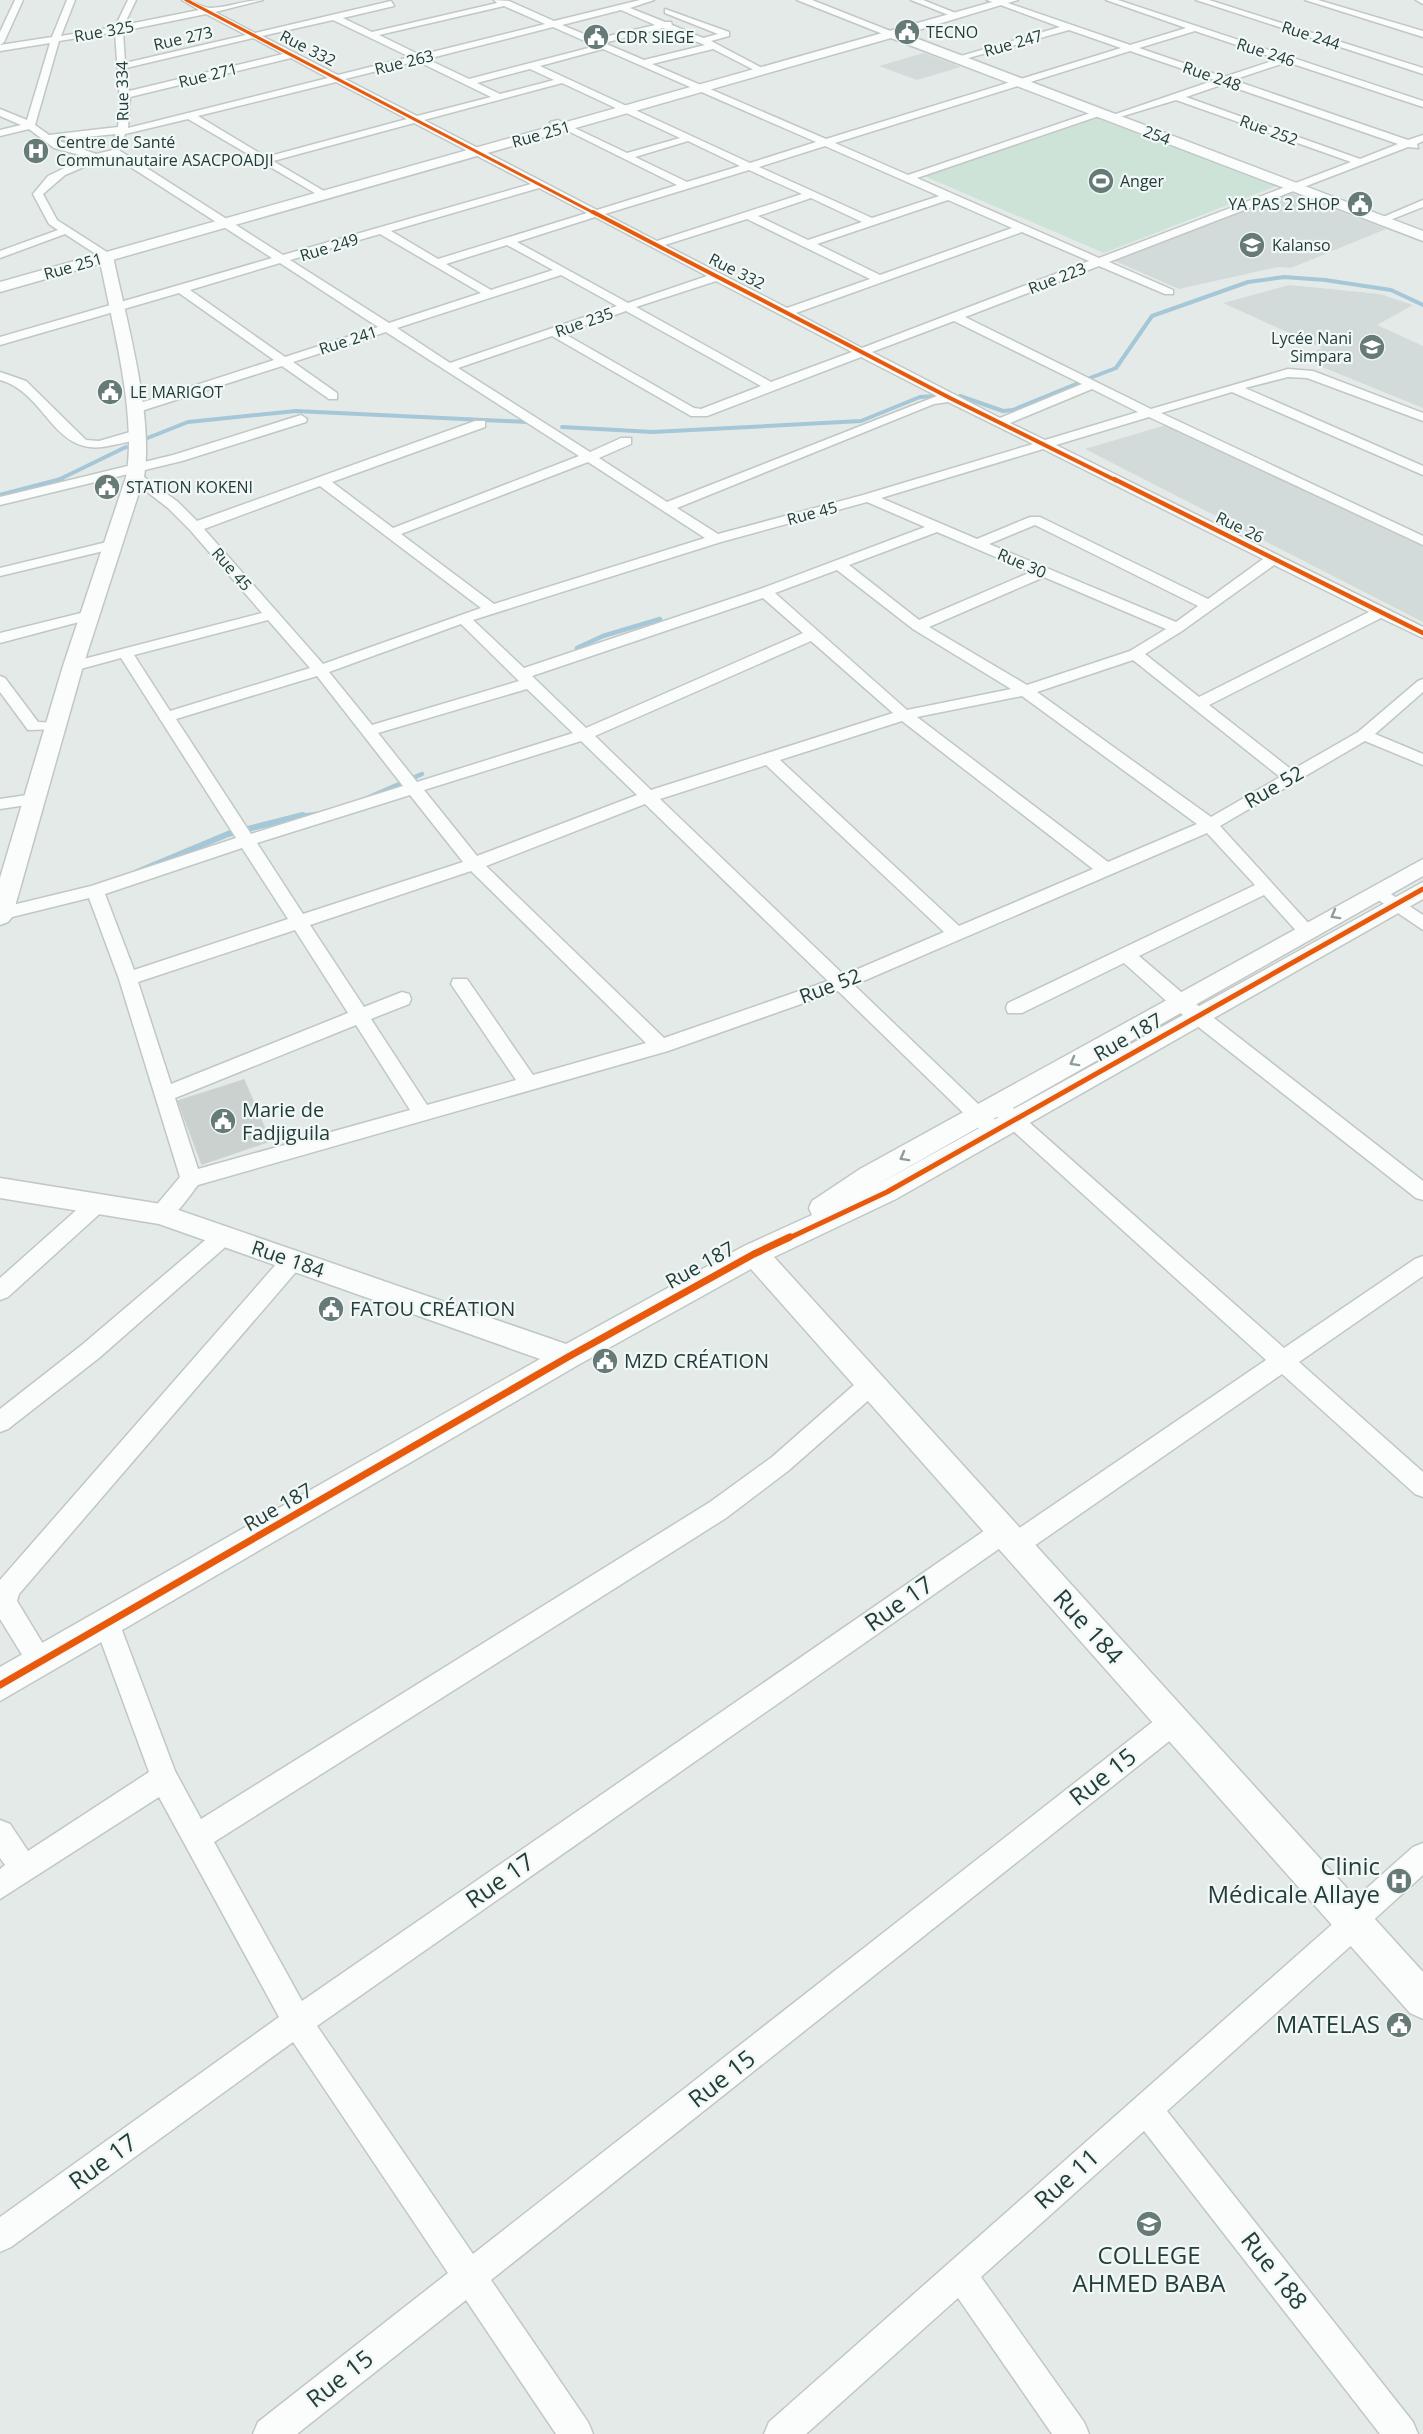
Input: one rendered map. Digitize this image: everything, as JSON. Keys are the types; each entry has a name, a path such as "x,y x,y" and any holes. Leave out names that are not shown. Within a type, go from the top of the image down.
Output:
{"main road":[{"name":"Rue 251","path":"0,287 104,254 999,1"},
{"name":"254","path":"888,32 1423,236"},
{"name":"Rue 251","path":"0,279 104,254"}],"street":[{"path":"0,42 4,24 20,0"},
{"path":"30,126 55,40 71,0"},
{"path":"119,29 132,0"},
{"name":"Rue 332","path":"186,0 1045,446"},
{"name":"Rue 325","path":"0,48 119,29 259,0"},
{"path":"802,0 888,32"},
{"path":"915,0 954,14"},
{"name":"Rue 246","path":"1110,0 1423,104"},
{"name":"Rue 244","path":"1200,0 1423,71"},
{"path":"1309,0 1423,34"},
{"path":"648,1 726,34 703,41"},
{"name":"Rue 263","path":"46,138 123,131 648,1"},
{"name":"Rue 248","path":"999,1 1423,149"},
{"path":"387,2 400,8"},
{"name":"Rue 273","path":"122,66 334,17 387,2"},
{"path":"370,35 502,2 1169,292"},
{"path":"603,4 703,41 759,69"},
{"path":"410,13 429,22"},
{"path":"1049,20 1072,13"},
{"path":"334,17 499,97"},
{"path":"468,82 531,66 687,19"},
{"name":"Rue 247","path":"957,60 1069,27"},
{"path":"437,263 1195,28"},
{"name":"Rue 334","path":"113,151 123,131 125,95 119,29"},
{"path":"645,63 714,46"},
{"name":"Rue 271","path":"125,95 292,55"},
{"path":"1113,118 1287,59"},
{"path":"531,66 871,222"},
{"path":"265,160 563,80"},
{"path":"1385,91 1414,81"},
{"name":"Rue 252","path":"1178,97 1360,162"},
{"path":"0,112 30,126 58,146 96,157"},
{"path":"908,178 1099,113"},
{"path":"189,115 321,193"},
{"path":"560,125 686,186"},
{"path":"0,133 30,126"},
{"path":"626,156 688,138"},
{"name":"Rue 223","path":"553,332 691,412 702,413 1423,138"},
{"path":"0,915 88,615 136,471 139,454 135,409 104,254 53,222 38,194 44,184 68,169 113,151 716,539"},
{"name":"Rue 249","path":"0,341 116,306 183,290 284,261 541,184"},
{"path":"658,244 811,195"},
{"path":"807,244 949,196"},
{"path":"1381,220 1423,203"},
{"path":"748,215 879,279"},
{"path":"788,312 1022,228"},
{"path":"0,255 64,231"},
{"path":"383,231 490,294"},
{"path":"508,241 771,387"},
{"name":"Rue 241","path":"135,409 562,271"},
{"name":"Rue 235","path":"449,367 718,276"},
{"path":"183,290 333,396"},
{"path":"956,317 1149,413 1423,541"},
{"name":"Rue 45","path":"166,717 320,670 463,618 716,539 868,498 1288,373 1309,374 1423,417"},
{"path":"0,376 21,383 52,412 78,442 95,444 137,434"},
{"path":"0,390 21,383"},
{"path":"999,422 1093,384"},
{"path":"1234,388 1423,471"},
{"path":"666,507 932,401 950,398"},
{"path":"0,501 136,471 301,419"},
{"path":"195,527 480,424"},
{"path":"391,533 626,441"},
{"name":"Rue 26","path":"1045,446 1423,633"},
{"name":"Rue 45","path":"136,471 195,527 320,670"},
{"path":"322,481 492,609"},
{"name":"Rue 30","path":"868,498 1177,628"},
{"path":"976,544 1035,520 1208,605"},
{"path":"368,731 525,678 765,592 937,527"},
{"path":"0,572 111,545"},
{"path":"128,980 474,864 648,797 768,758 904,715 1025,691 1135,654 1177,628 1274,558"},
{"path":"838,564 918,626 1025,691 1210,825 1306,931"},
{"path":"918,626 1043,572"},
{"path":"765,592 904,715 1105,869"},
{"path":"1198,704 1381,612"},
{"path":"0,638 88,615"},
{"path":"73,666 271,615"},
{"path":"463,618 842,983 1423,1487"},
{"path":"0,915 95,891 584,735 812,635"},
{"path":"124,653 423,1114"},
{"path":"1135,654 1291,777"},
{"path":"320,670 474,864 662,1046"},
{"path":"0,681 34,727 55,726"},
{"name":"Rue 52","path":"191,1179 662,1046 842,983 1210,825 1364,735 1423,684"},
{"path":"1364,735 1423,760"},
{"path":"768,758 956,933"},
{"path":"0,804 34,799"},
{"name":"Rue 187","path":"0,1685 568,1357 754,1254 887,1192 996,1118 1386,898 1423,866"},
{"path":"1015,1008 1266,887"},
{"name":"Rue 187","path":"1189,1009 1306,931 1386,898 1423,889"},
{"path":"95,891 128,980 191,1179 161,1215"},
{"path":"1386,898 1423,924"},
{"path":"1126,954 1189,1009 1423,1192"},
{"path":"460,984 529,1084"},
{"path":"164,1095 402,999"},
{"name":"Rue 184","path":"0,1188 161,1215 568,1357"},
{"path":"0,1291 98,1203"},
{"path":"0,1422 91,1351 224,1236"},
{"name":"Rue 184","path":"754,1254 1423,2000"},
{"path":"42,1662 4,1603 9,1588 293,1260"},
{"name":"Rue 17","path":"0,2236 297,2022 1009,1538 1281,1362 1423,1264"},
{"path":"197,1837 718,1510 780,1464 871,1384"},
{"path":"108,1624 164,1778 297,2022 576,2434"},
{"name":"Rue 15","path":"270,2434 1173,1722"},
{"path":"0,1885 164,1778"},
{"path":"0,1834 24,1869"},
{"name":"Rue 11","path":"781,2434 1146,2109 1423,1857"},
{"name":"Rue 188","path":"1146,2109 1401,2434"},
{"path":"960,2274 1072,2434"}],"shaded area":[{"path":"924,53 961,67 917,80 879,66"},
{"name":"Kalanso","path":"1291,193 1386,229 1291,268 1278,267 1179,289 1115,261"},
{"name":"Lycée Nani Simpara","path":"1289,285 1380,294 1413,305 1377,325 1423,346 1423,408 1300,358 1322,348 1223,303"},
{"path":"1166,425 1423,546 1423,622 1085,449"}],"green space":[{"name":"Anger","path":"1098,118 1279,185 1104,253 924,176"}],"building":[{"name":"Marie de Fadjiguila","path":"244,1080 270,1141 202,1164 178,1101"}],"waterway":[{"path":"1090,378 1116,368 1152,316 1248,282 1284,277 1325,280 1391,290 1423,305"},
{"path":"960,396 1003,411 1013,410 1081,382"},
{"path":"562,427 653,432 861,421 920,397 938,396"},
{"path":"145,439 188,422 296,411 528,422"},
{"path":"58,480 126,447"},
{"path":"58,480 62,479"},
{"path":"0,495 58,480"},
{"path":"577,648 603,636 660,619"},
{"path":"367,798 422,774"},
{"path":"295,817 323,813"},
{"path":"295,817 303,815"},
{"path":"137,872 228,834 295,817"}],"cycle path":[{"path":"186,0 950,398 1423,633"},
{"path":"0,1685 568,1357 754,1254 887,1192 1423,889"}],"place":[{"name":"TECNO","path":"907,32"},
{"name":"CDR SIEGE","path":"596,37"},
{"name":"Centre de Santé Communautaire ASACPOADJI","path":"36,151"},
{"name":"Anger","path":"1101,181"},
{"name":"YA PAS 2 SHOP","path":"1360,204"},
{"name":"Kalanso","path":"1252,245"},
{"name":"Lycée Nani Simpara","path":"1372,347"},
{"name":"LE MARIGOT","path":"110,392"},
{"name":"STATION KOKENI","path":"107,487"},
{"name":"Marie de Fadjiguila","path":"223,1121"},
{"name":"FATOU CRÉATION","path":"331,1309"},
{"name":"MZD CRÉATION","path":"605,1361"},
{"name":"Clinic Médicale Allaye","path":"1399,1881"},
{"name":"MATELAS","path":"1399,2025"},
{"name":"COLLEGE AHMED BABA","path":"1149,2224"}]}
